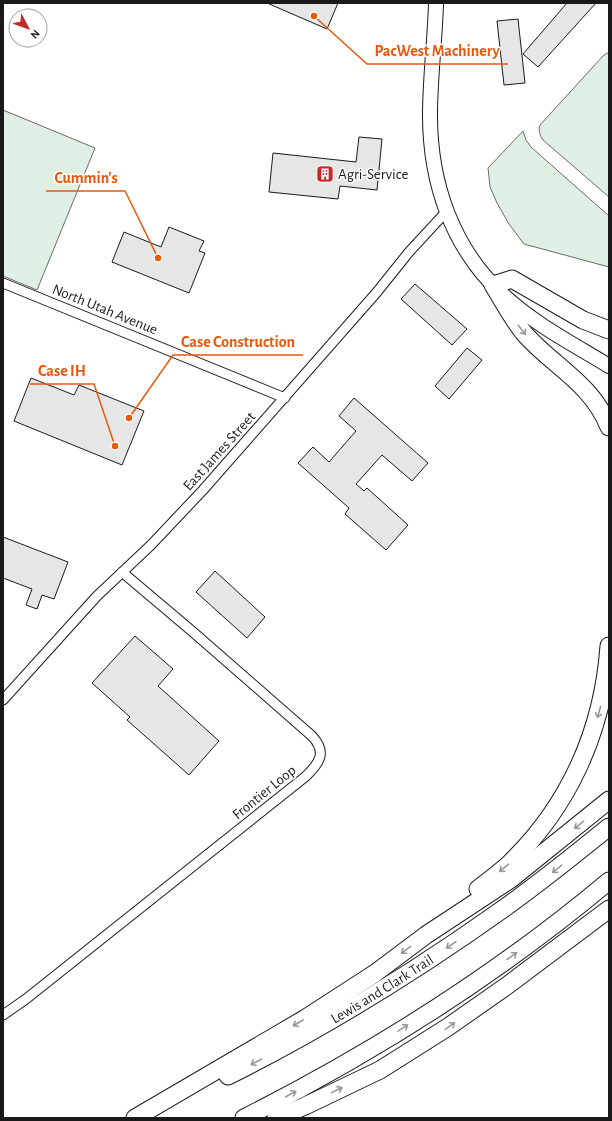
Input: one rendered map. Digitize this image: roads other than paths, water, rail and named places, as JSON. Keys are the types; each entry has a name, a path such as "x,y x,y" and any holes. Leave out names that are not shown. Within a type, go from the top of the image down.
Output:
{"highway":[{"path":"609,330 583,320 512,278 494,285 512,316 524,332 539,348 578,381 604,415 609,427"},
{"path":"426,935 468,897 508,864 535,836 558,804 573,779 593,730 603,697 609,646"},
{"path":"134,1118 306,1018 374,974 426,935 511,879 609,800"},
{"name":"Lewis and Clark Trail","path":"134,1118 203,1088 286,1046 415,969 504,908 609,827"},
{"path":"244,1118 365,1052 452,997 534,941 609,881"},
{"path":"276,1118 305,1106 380,1070 448,1027 508,985 609,909"},
{"path":"508,985 609,925"}],"main road":[{"path":"436,3 430,115 431,144 436,175 446,212 466,249 494,285 504,295 532,317 609,366"}],"street":[{"name":"East James Street","path":"3,700 97,596 166,530 285,398 377,292 409,252 446,212"},
{"name":"North Utah Avenue","path":"3,283 285,398"},
{"name":"Frontier Loop","path":"3,1014 26,999 305,777 320,760 320,746 312,736 194,632 122,572"}],"place":[{"name":"PacWest Machinery","path":"314,16"},
{"name":"Agri-Service","path":"325,174"},
{"name":"Cummin's","path":"158,258"},
{"name":"Case Construction","path":"129,418"},
{"name":"Case IH","path":"115,446"}]}
